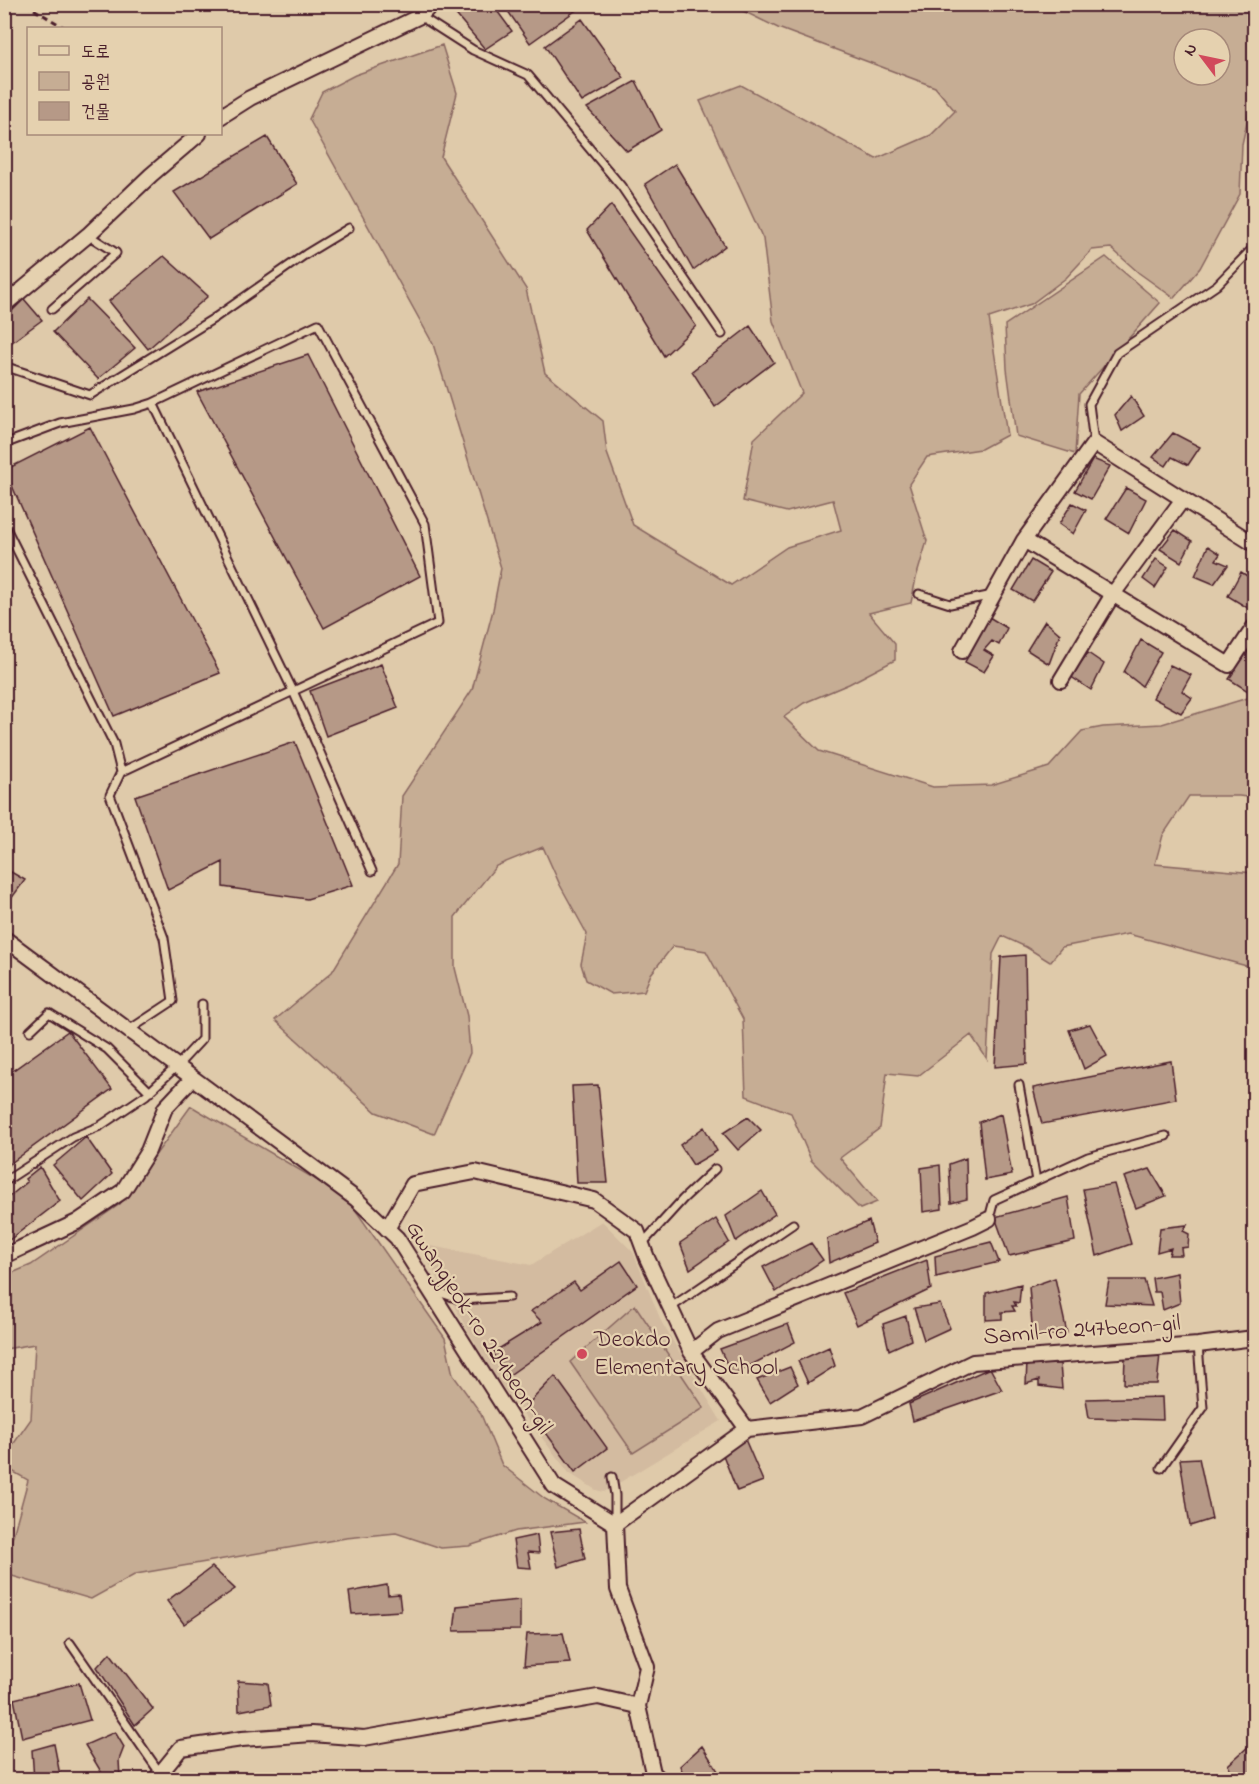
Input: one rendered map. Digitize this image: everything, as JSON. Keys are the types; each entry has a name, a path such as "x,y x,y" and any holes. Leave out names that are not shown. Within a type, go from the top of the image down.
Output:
{"street":[{"path":"222,116 250,98 420,16 432,4"},
{"path":"4,305 88,235 151,175 199,135"},
{"path":"962,651 1024,540 1094,442 1254,544"},
{"path":"1061,680 1113,594 1183,499"},
{"path":"1024,540 1229,665 1254,627"},
{"name":"Gwangjeok-ro 224beon-gil","path":"4,938 356,1199 397,1239 554,1486 615,1524"},
{"path":"4,1256 77,1222 123,1191 148,1151 165,1107 193,1078"},
{"path":"387,1229 413,1184 475,1172 594,1200 637,1231 670,1308 692,1352 747,1429"},
{"path":"692,1352 718,1330 988,1219"},
{"name":"Samil-ro 247beon-gil","path":"615,1524 747,1429 862,1416 973,1362 1254,1338"},
{"path":"615,1524 618,1589 647,1667 638,1706 653,1773 661,1779"},
{"path":"157,1776 181,1748 242,1739 312,1734 364,1738 598,1697 638,1706"}],"lane":[{"path":"420,16 473,50 528,75 621,186 722,334"},
{"path":"4,366 90,395 216,317 306,254 349,228"},
{"path":"52,309 116,253 88,235"},
{"path":"1094,442 1089,404 1117,353 1217,285 1254,247"},
{"path":"4,444 60,423 134,409 153,403 318,324 425,524 438,623 121,772 110,795 164,938 173,1001 129,1030"},
{"path":"153,403 293,691 372,871"},
{"path":"4,524 114,744 121,772"},
{"path":"919,594 950,604 993,595"},
{"path":"4,1182 73,1137 100,1126 150,1092 202,1039 202,1004"},
{"path":"30,1031 49,1013 107,1049 150,1092"},
{"path":"1019,1085 1036,1181"},
{"path":"988,1219 994,1200 1088,1156 1166,1136"},
{"path":"642,1244 683,1199 715,1169"},
{"path":"670,1308 793,1224"},
{"path":"429,1288 462,1300 509,1297"},
{"path":"1161,1468 1203,1408 1198,1344"},
{"path":"612,1477 615,1524"},
{"path":"70,1643 157,1776"}],"path":[{"path":"25,4 63,27"}],"shaded area":[{"name":"Deokdo Elementary School","path":"602,1221 633,1252 662,1323 721,1421 604,1492 596,1490 569,1473 495,1377 429,1263 425,1245 531,1265"}],"green space":[{"path":"731,5 1254,5 1254,106 1249,113 1242,144 1240,194 1200,268 1174,298 1139,273 1111,248 1092,250 1066,278 1031,304 989,318 1007,435 981,449 927,457 909,484 927,541 911,603 869,613 895,644 895,660 849,684 804,703 784,717 819,751 933,787 991,785 1049,767 1082,731 1103,727 1162,724 1254,696 1254,798 1189,796 1163,835 1155,864 1254,873 1254,968 1128,934 1062,947 1050,962 1002,936 993,954 987,1059 971,1035 918,1076 887,1073 880,1128 840,1158 877,1202 860,1209 811,1160 791,1113 746,1096 743,1019 706,951 673,946 651,974 644,991 611,994 586,980 581,964 587,934 560,885 543,847 496,866 455,917 455,968 467,1016 470,1053 434,1134 376,1112 275,1020 332,972 398,864 402,796 472,690 493,610 501,568 433,344 309,119 322,92 355,75 442,45 457,93 441,157 526,289 545,373 603,421 607,453 633,525 731,585 787,547 841,530 833,500 787,512 743,501 754,439 802,393 773,321 763,239 700,101 741,85 876,159 931,135 955,111 935,87 778,28"},
{"path":"1106,257 1160,303 1079,394 1075,454 1016,436 1007,369 1005,325"},
{"path":"191,1106 320,1182 352,1205 445,1338 453,1375 480,1412 502,1465 545,1499 585,1522 516,1531 469,1546 441,1548 396,1533 346,1538 136,1574 91,1599 5,1574 5,1565 28,1480 5,1467 5,1456 31,1419 35,1344 5,1349 5,1276 31,1265 120,1204"},
{"path":"635,1305 704,1408 633,1453 570,1362"}],"building":[{"path":"461,4 492,4 512,31 485,49 453,11"},
{"path":"503,4 576,4 579,8 530,43"},
{"path":"582,19 624,78 582,102 545,46"},
{"path":"636,81 661,130 627,151 587,108"},
{"path":"267,137 297,184 209,239 174,192"},
{"path":"675,164 725,246 693,270 645,184"},
{"path":"611,205 696,326 664,356 587,230"},
{"path":"164,256 208,296 148,349 109,301"},
{"path":"24,299 42,320 4,348 4,319"},
{"path":"87,299 135,348 98,379 53,332"},
{"path":"750,326 774,362 715,407 692,371"},
{"path":"308,355 420,576 324,628 197,392"},
{"path":"1131,396 1144,416 1122,431 1115,415"},
{"path":"90,427 220,673 114,716 5,470"},
{"path":"1173,433 1200,447 1188,465 1172,457 1166,466 1153,457"},
{"path":"1093,459 1110,466 1091,499 1075,491"},
{"path":"1126,488 1146,499 1129,533 1106,519"},
{"path":"1072,503 1086,510 1073,534 1059,524"},
{"path":"1175,530 1192,541 1181,562 1160,549"},
{"path":"1208,546 1220,554 1216,560 1228,565 1214,584 1195,576"},
{"path":"1156,559 1168,567 1155,588 1143,579"},
{"path":"1031,560 1051,572 1032,601 1013,590"},
{"path":"1241,572 1252,579 1250,583 1254,585 1254,605 1251,610 1228,596"},
{"path":"989,617 1007,628 999,645 992,641 984,650 994,656 984,672 965,662"},
{"path":"1045,621 1060,634 1049,664 1027,650"},
{"path":"1141,640 1161,652 1142,686 1124,672"},
{"path":"1249,649 1254,653 1254,687 1251,693 1229,679"},
{"path":"1088,653 1104,664 1091,690 1070,676"},
{"path":"381,664 398,708 326,736 310,691"},
{"path":"1170,665 1191,675 1182,691 1192,698 1181,713 1153,698"},
{"path":"295,742 353,885 307,899 223,887 223,862 168,890 135,796"},
{"path":"4,868 25,880 11,899 4,897"},
{"path":"1025,955 1027,1064 995,1067 1001,957"},
{"path":"1090,1024 1107,1056 1084,1069 1069,1030"},
{"path":"68,1031 112,1089 4,1168 4,1077"},
{"path":"1171,1061 1176,1099 1042,1124 1033,1088"},
{"path":"598,1085 608,1183 577,1183 572,1086"},
{"path":"1001,1114 1012,1175 985,1180 979,1122"},
{"path":"748,1117 761,1130 738,1150 723,1133"},
{"path":"704,1127 717,1151 693,1165 680,1145"},
{"path":"86,1137 112,1174 83,1201 53,1165"},
{"path":"966,1158 967,1199 951,1203 949,1164"},
{"path":"940,1165 942,1209 923,1212 921,1168"},
{"path":"40,1167 60,1201 4,1244 4,1201 27,1182 25,1179"},
{"path":"1150,1169 1166,1196 1136,1208 1124,1177"},
{"path":"1114,1184 1131,1244 1097,1256 1083,1189"},
{"path":"762,1191 775,1214 736,1241 726,1216"},
{"path":"1068,1197 1075,1241 1009,1256 995,1217"},
{"path":"716,1219 729,1242 690,1269 680,1243"},
{"path":"869,1221 875,1243 829,1263 827,1239"},
{"path":"1187,1225 1183,1231 1189,1234 1188,1247 1181,1248 1182,1255 1169,1255 1171,1248 1157,1252 1160,1228"},
{"path":"991,1242 999,1262 936,1277 935,1256"},
{"path":"811,1243 823,1260 776,1292 763,1267"},
{"path":"927,1260 931,1289 857,1325 843,1293"},
{"path":"621,1261 637,1285 508,1376 492,1353 542,1322 531,1311 574,1282 580,1290"},
{"path":"1177,1273 1180,1303 1163,1310 1160,1292 1154,1292 1152,1278"},
{"path":"1055,1278 1067,1333 1033,1337 1029,1287"},
{"path":"1109,1280 1144,1280 1152,1306 1105,1304"},
{"path":"1021,1284 1019,1303 1014,1302 1016,1306 1012,1306 1015,1311 1002,1312 1002,1319 986,1320 986,1293"},
{"path":"940,1304 950,1328 924,1340 914,1308"},
{"path":"906,1316 911,1340 889,1350 883,1324"},
{"path":"788,1324 795,1342 732,1375 720,1349"},
{"path":"829,1347 835,1366 808,1383 798,1361"},
{"path":"1160,1354 1157,1384 1124,1384 1125,1358"},
{"path":"1027,1362 1060,1364 1062,1389 1039,1386 1039,1380 1026,1384"},
{"path":"790,1367 798,1384 770,1402 757,1380"},
{"path":"990,1368 1002,1390 913,1421 909,1404"},
{"path":"555,1376 607,1448 575,1472 526,1406"},
{"path":"1162,1397 1163,1420 1089,1418 1086,1399"},
{"path":"744,1437 763,1481 737,1491 723,1455"},
{"path":"1199,1458 1212,1519 1190,1526 1180,1459"},
{"path":"579,1529 585,1559 558,1567 550,1532"},
{"path":"537,1535 539,1553 528,1552 531,1568 517,1567 513,1540"},
{"path":"212,1567 235,1589 184,1624 167,1601"},
{"path":"387,1585 388,1595 399,1594 401,1611 352,1614 349,1592"},
{"path":"520,1600 520,1630 454,1631 457,1606"},
{"path":"563,1633 570,1663 524,1666 527,1634"},
{"path":"110,1653 153,1709 135,1725 97,1667"},
{"path":"238,1681 268,1683 271,1705 239,1711"},
{"path":"79,1683 90,1720 22,1738 14,1699"},
{"path":"115,1732 124,1747 119,1760 120,1778 106,1780 85,1745"},
{"path":"54,1744 61,1780 34,1780 32,1750"},
{"path":"702,1746 718,1771 705,1780 686,1780 680,1766"},
{"path":"1249,1746 1254,1756 1254,1780 1235,1780 1228,1765"}],"place":[{"name":"Deokdo Elementary School","path":"582,1354"}]}
